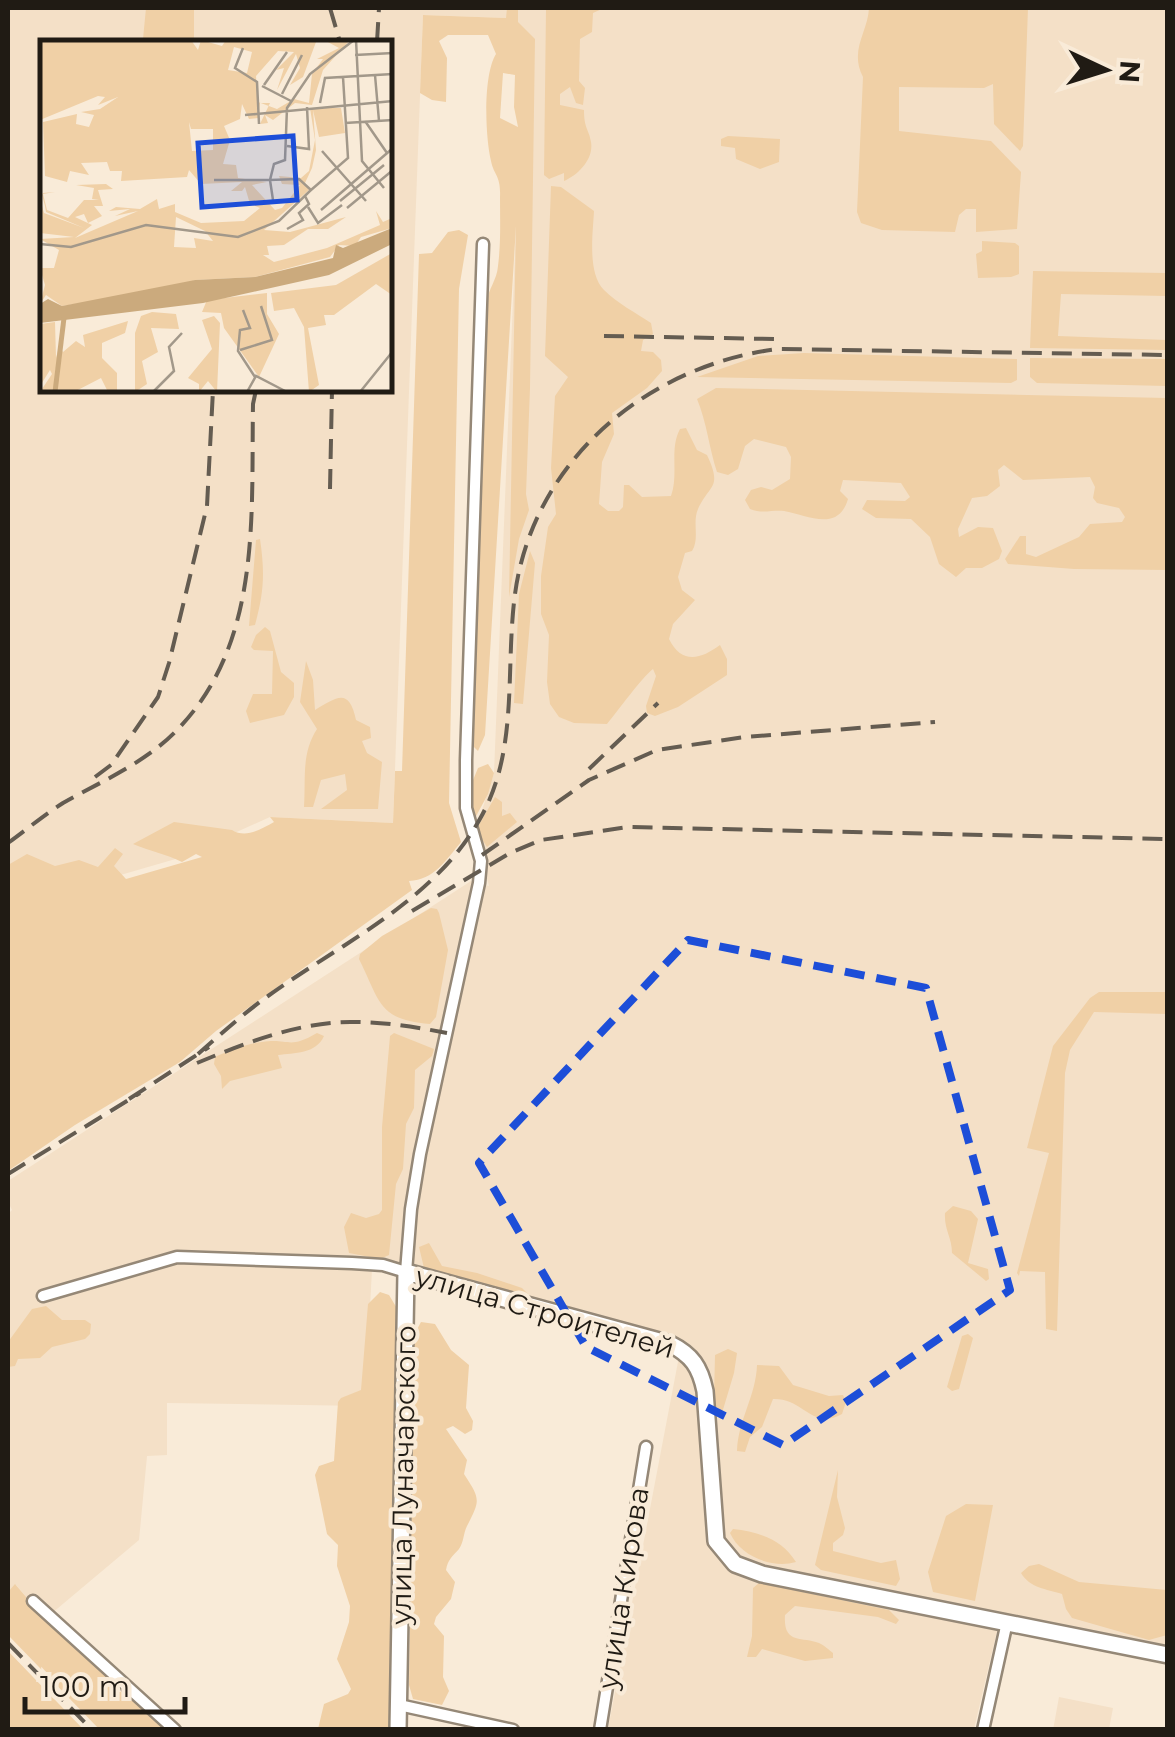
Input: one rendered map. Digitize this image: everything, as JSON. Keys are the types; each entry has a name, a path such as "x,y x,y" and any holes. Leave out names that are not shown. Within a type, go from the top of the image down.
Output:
{"main road":[{"name":"улица Строителей","path":"406,1272 670,1344 690,1355 705,1390 716,1540 726,1557 736,1564 762,1574 1168,1655"},
{"name":"улица Луначарского","path":"398,1730 406,1272"}],"street":[{"name":"улица Луначарского","path":"406,1272 410,1209 420,1154 481,869 470,834 466,792 483,244"},
{"name":"улица Строителей","path":"43,1296 177,1257 382,1265 406,1272"},
{"name":"улица Кирова","path":"600,1730 646,1448"},
{"path":"33,1601 174,1730"},
{"path":"983,1730 1007,1622"},
{"path":"399,1705 513,1730"}],"highlighted area":[{"path":"688,940 926,988 1010,1290 783,1445 586,1347 479,1163"}],"shaded area":[{"path":"8,8 1167,8 1167,1657 997,1631 974,1729 608,1729 681,1346 408,1271 372,1269 365,1406 167,1403 167,1455 147,1456 139,1540 45,1619 16,1585 8,1592 8,1214 12,1210 8,1181 471,881 489,886 475,832 494,773 523,51 506,18 423,15 393,823 270,817 179,858 31,901 8,912"},
{"path":"146,8 194,8 194,40 143,39"},
{"path":"507,8 518,8 518,22 535,39 526,494 529,510 519,539 509,597 516,226 485,735 478,751 472,745 487,302 497,271 500,231 499,184 487,137 487,90 496,54 488,35 448,35 439,41 447,58 446,102 420,93 423,15 506,18","holes":["503,73 515,75 514,107 518,127 500,118"]},
{"path":"546,8 604,8 593,13 592,32 580,39 583,105 576,103 570,87 560,94 560,105 584,110 591,142 584,166 564,181 564,173 549,179 544,175"},
{"path":"869,8 1028,8 1020,151 994,124 993,84 984,88 899,87 899,131 991,141 1021,172 1017,229 976,232 976,209 966,209 959,215 955,232 882,230 861,223 857,212 863,77 858,50"},
{"path":"721,139 780,139 779,162 760,169 736,159 735,148 721,146"},
{"path":"551,186 561,187 594,211 592,252 599,283 651,323 653,334 643,340 641,351 653,352 661,360 662,371 647,388 612,413 614,434 602,462 599,504 608,511 619,511 623,507 624,485 642,497 671,496 680,429 686,428 697,450 707,455 714,474 713,485 696,514 694,546 685,553 678,577 682,590 695,600 673,624 669,639 680,653 692,657 720,645 727,659 727,675 678,707 655,716 647,713 646,706 656,676 653,669 607,724 574,723 559,717 550,704 547,682 549,635 541,614 541,576 548,527 556,514 551,468 555,396 568,377 545,356"},
{"path":"459,230 468,235 459,289 449,803 461,842 432,873 409,881 412,890 216,1031 180,1062 8,1171 8,865 27,854 55,866 79,860 98,867 115,848 123,854 114,866 126,879 202,857 196,854 182,862 133,844 174,822 243,834 274,822 270,817 393,823 395,771 402,771 419,254 432,253 448,232"},
{"path":"982,241 1019,246 1019,274 978,278 976,254 982,251"},
{"path":"1033,271 1167,273 1167,296 1061,294 1058,336 1167,340 1167,350 1030,348"},
{"path":"804,353 1017,359 1017,380 1011,383 697,377 758,356"},
{"path":"1030,358 1167,359 1167,386 1037,383 1030,377"},
{"path":"716,388 1167,398 1167,570 1008,564 1005,559 1020,536 1026,536 1026,554 1036,557 1079,537 1090,524 1122,522 1125,517 1119,508 1097,503 1093,498 1095,487 1090,477 1023,480 1004,465 998,470 1000,486 987,496 972,498 958,529 959,537 978,527 993,528 1002,551 999,559 982,568 966,568 956,577 939,564 930,537 911,519 876,518 862,509 867,500 905,501 910,497 901,483 843,480 840,491 848,499 837,516 829,519 750,509 745,500 751,490 772,490 790,479 791,457 786,447 754,439 745,446 738,469 728,475 717,472 697,399"},
{"path":"260,539 262,592 255,625 249,626 256,540"},
{"path":"530,551 535,563 523,704 514,703 519,594"},
{"path":"265,627 270,631 281,672 294,683 294,697 284,715 250,723 246,711 253,694 272,694 273,651 251,647"},
{"path":"306,661 313,680 315,710 336,699 346,699 356,720 370,727 371,738 362,741 367,753 382,762 378,809 321,809 347,790 345,774 321,780 313,807 304,807 306,757 317,729 300,702"},
{"path":"488,764 494,773 474,820 471,785 478,768"},
{"path":"495,797 502,802 502,816 510,813 517,822 487,847 476,830"},
{"path":"431,908 439,913 448,950 436,1017 430,1024 390,1013 377,997 359,959 382,936"},
{"path":"1099,992 1167,992 1167,1014 1094,1012 1070,1050 1065,1073 1057,1331 1046,1329 1045,1272 1020,1271 1019,1276 1017,1273 1049,1153 1027,1148 1053,1046"},
{"path":"317,1033 324,1036 316,1046 304,1052 278,1055 282,1068 230,1081 222,1089 215,1057 250,1044 294,1042"},
{"path":"394,1033 434,1049 432,1056 415,1070 414,1108 406,1124 389,1255 380,1259 349,1253 344,1227 351,1213 366,1218 382,1210 382,1127 390,1036"},
{"path":"953,1206 971,1211 978,1219 968,1263 988,1269 986,1281 952,1253 945,1213"},
{"path":"429,1243 442,1266 477,1273 522,1288 528,1294 522,1297 424,1268 419,1247"},
{"path":"380,1292 389,1295 398,1310 389,1729 318,1729 324,1704 351,1689 337,1659 350,1606 337,1566 338,1545 327,1534 315,1475 319,1466 334,1461 338,1402 361,1390 368,1304"},
{"path":"46,1306 62,1320 85,1320 91,1324 90,1334 85,1339 52,1347 40,1358 18,1359 15,1366 8,1367 8,1342 32,1309"},
{"path":"421,1322 435,1324 451,1350 469,1365 466,1408 473,1421 472,1430 465,1434 453,1426 446,1429 467,1460 464,1474 477,1500 461,1546 447,1566 455,1582 451,1599 434,1624 444,1636 443,1677 449,1691 442,1705 413,1699 409,1685 414,1335"},
{"path":"968,1334 973,1338 959,1389 952,1391 947,1387 962,1336"},
{"path":"728,1349 737,1353 722,1413 717,1412 714,1398 715,1355"},
{"path":"757,1365 779,1366 793,1385 829,1396 843,1395 846,1402 842,1414 823,1419 793,1403 773,1399 762,1427 750,1437 745,1452 737,1451"},
{"path":"838,1470 837,1497 845,1528 833,1543 833,1551 881,1563 896,1560 900,1579 896,1586 821,1570 815,1565"},
{"path":"966,1504 993,1505 975,1601 933,1592 928,1572 946,1516"},
{"path":"733,1529 769,1538 796,1562 777,1564 758,1559 735,1541 730,1533"},
{"path":"1039,1564 1079,1582 1167,1590 1167,1635 1149,1640 1072,1618 1062,1594 1034,1585 1021,1573"},
{"path":"759,1583 889,1610 899,1620 896,1624 878,1617 795,1606 785,1615 787,1631 795,1638 821,1644 833,1653 833,1658 805,1661 762,1649 756,1657 747,1657 752,1636 753,1588"},
{"path":"15,1584 45,1619 166,1729 99,1729 8,1635 8,1592"},
{"path":"8,1651 83,1729 8,1729"},
{"path":"1059,1697 1113,1708 1109,1729 1053,1730"}],"railway":[{"path":"330,8 339,40"},
{"path":"377,40 379,8"},
{"path":"604,336 774,339"},
{"path":"198,1054 259,1003 385,918 439,873 462,847 481,817 501,764 515,594 526,546 545,501 572,462 604,427 642,398 685,375 730,359 778,349 1168,355"},
{"path":"95,777 111,765 158,697 169,663 207,506 213,392"},
{"path":"8,843 63,803 124,770 166,741 205,695 225,657 246,576 256,392"},
{"path":"330,489 332,392"},
{"path":"589,769 658,703"},
{"path":"482,855 589,780 657,750 745,737 935,722"},
{"path":"412,911 510,853 541,840 628,827 1168,839"},
{"path":"197,1063 314,1025 366,1022 447,1033"},
{"path":"129,1099 209,1047"},
{"path":"8,1174 140,1093"},
{"path":"8,1643 92,1730"}]}
